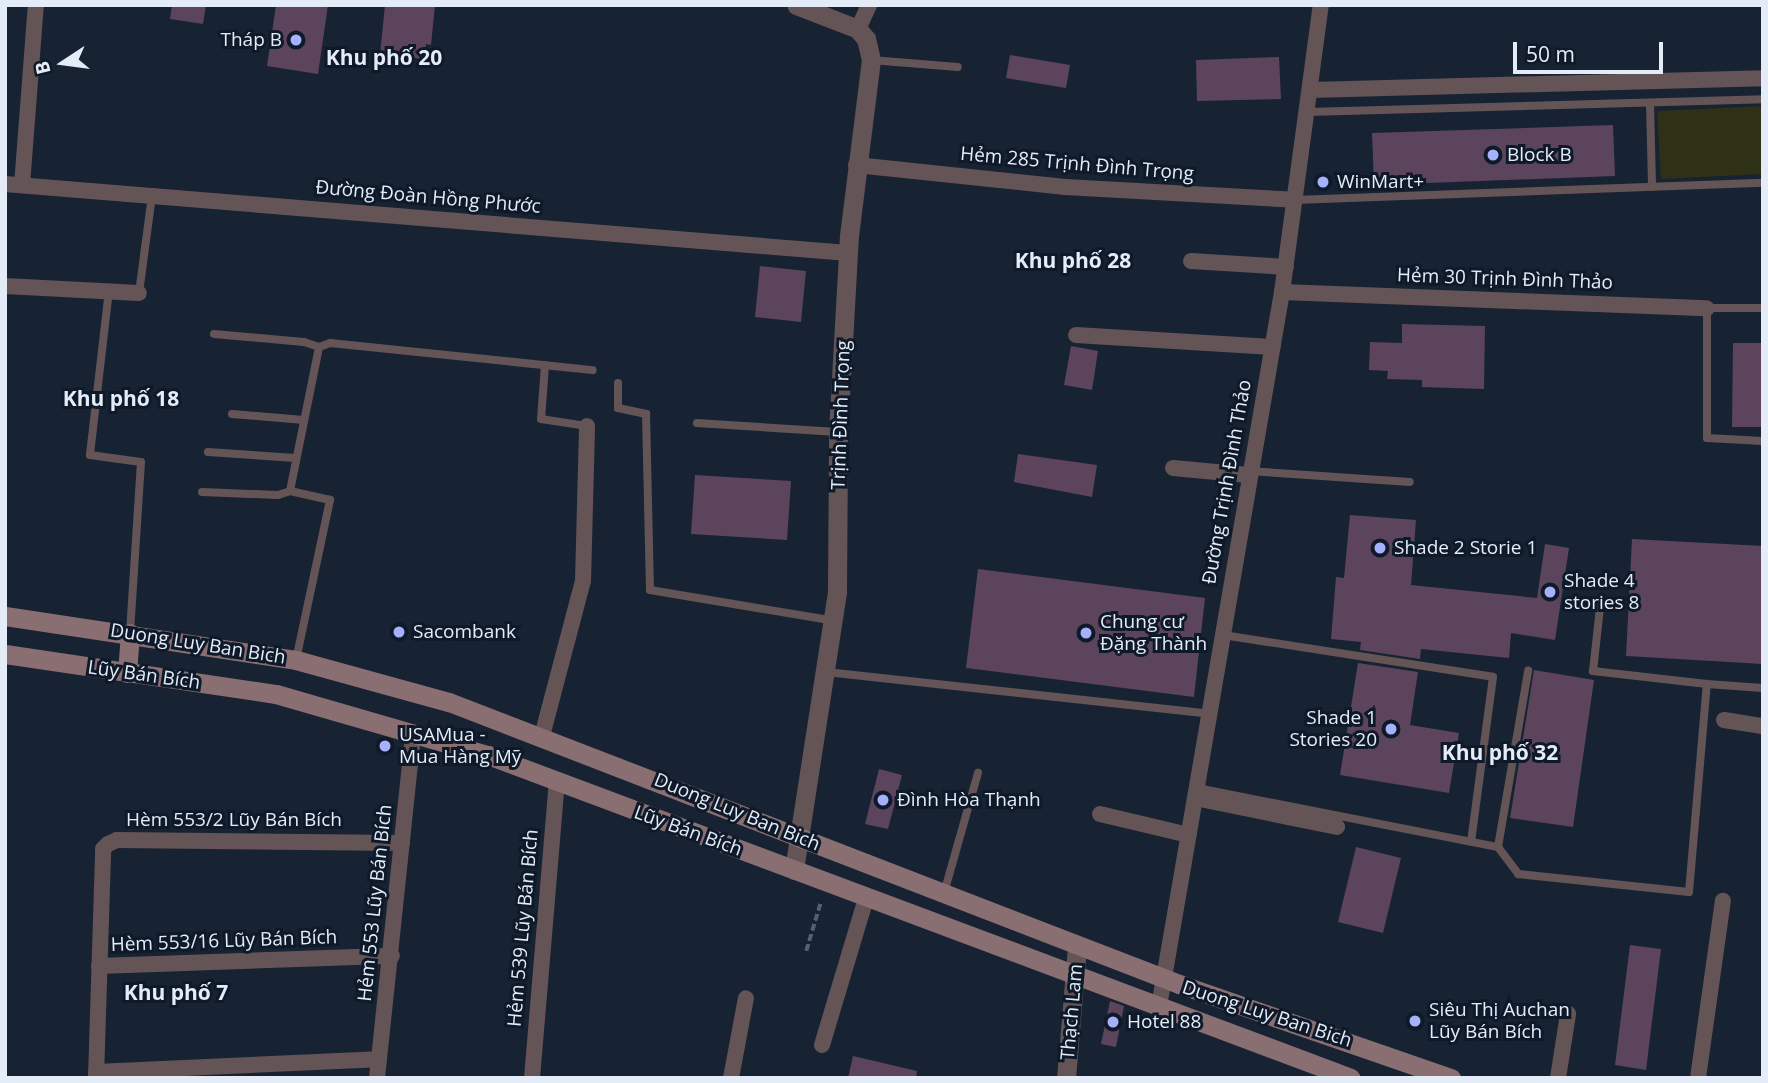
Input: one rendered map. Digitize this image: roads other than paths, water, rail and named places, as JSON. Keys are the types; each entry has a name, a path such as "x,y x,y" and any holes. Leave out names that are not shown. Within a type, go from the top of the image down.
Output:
{"main road":[{"name":"Duong Luy Ban Bich","path":"5,616 296,660 449,702 1077,946 1451,1078"},
{"path":"127,673 130,633"},
{"name":"Lũy Bán Bích","path":"5,654 276,694 413,733 794,870 1351,1078"}],"street":[{"path":"13,185 36,5"},
{"path":"796,5 858,29 866,39 871,60"},
{"path":"858,29 869,5"},
{"name":"Đường Trịnh Đình Thảo","path":"1159,1007 1166,979 1249,473 1273,348 1321,5"},
{"name":"Trịnh Đình Trọng","path":"794,870 833,620 838,432 848,253 856,165 871,60"},
{"path":"1311,90 1763,78"},
{"name":"Hẻm 285 Trịnh Đình Trọng","path":"856,165 1065,187 1295,200"},
{"name":"Đường Đoàn Hồng Phước","path":"13,185 848,253"},
{"path":"1191,261 1286,267"},
{"path":"5,286 139,293"},
{"name":"Hẻm 30 Trịnh Đình Thảo","path":"1282,292 1707,308"},
{"path":"1076,335 1273,348"},
{"path":"542,736 583,581 587,426"},
{"path":"1173,468 1249,473"},
{"path":"1724,720 1763,726"},
{"name":"Hẻm 553 Lũy Bán Bích","path":"377,1078 392,956 413,733"},
{"name":"Hẻm 539 Lũy Bán Bích","path":"532,1078 557,783"},
{"path":"1196,793 1337,827"},
{"path":"1100,814 1189,835"},
{"name":"Hèm 553/2 Lũy Bán Bích","path":"99,966 103,849 117,840 402,843"},
{"path":"822,1045 866,898"},
{"path":"1698,1078 1723,901"},
{"name":"Thạch Lam","path":"1066,1078 1077,946"},
{"name":"Hèm 553/16 Lũy Bán Bích","path":"99,966 392,956"},
{"path":"99,966 96,1075 378,1059"},
{"path":"731,1078 746,998"},
{"path":"1558,1078 1568,1014"}],"lane":[{"path":"871,60 958,67"},
{"path":"1308,112 1763,99"},
{"path":"1650,103 1652,187"},
{"path":"1295,200 1763,183"},
{"path":"139,293 152,196"},
{"path":"109,290 90,455 141,462 130,633"},
{"path":"1707,308 1707,439 1763,441"},
{"name":"Hẻm 30 Trịnh Đình Thảo","path":"1707,308 1763,308"},
{"path":"214,334 304,342 318,347 330,343 593,370"},
{"path":"290,491 318,347"},
{"path":"545,365 541,419 587,426"},
{"path":"618,383 618,408 646,414 650,590 833,620"},
{"path":"232,414 304,420"},
{"path":"697,423 838,432"},
{"path":"208,452 296,458"},
{"path":"1249,473 1410,482"},
{"path":"202,492 278,495 290,491 330,500 296,660"},
{"path":"1601,599 1594,671 1763,688"},
{"path":"1223,635 1493,677 1471,842"},
{"path":"1498,847 1528,671"},
{"path":"825,672 1210,713"},
{"path":"1196,793 1498,847 1518,874 1689,892 1707,684"},
{"path":"944,893 978,773"}],"place":[{"name":"Tháp B","path":"296,40"},
{"name":"Block B","path":"1493,155"},
{"name":"WinMart+","path":"1323,182"},
{"name":"Shade 2 Storie 1","path":"1380,548"},
{"name":"Shade 4 stories 8","path":"1550,592"},
{"name":"Sacombank","path":"399,632"},
{"name":"Chung cư Đặng Thành","path":"1086,633"},
{"name":"Shade 1 Stories 20","path":"1391,729"},
{"name":"USAMua - Mua Hàng Mỹ","path":"385,746"},
{"name":"Đình Hòa Thạnh","path":"883,800"},
{"name":"Siêu Thị Auchan Lũy Bán Bích","path":"1415,1021"},
{"name":"Hotel 88","path":"1113,1022"}],"district":[{"name":"Khu phố 20","path":"384,57"},
{"name":"Khu phố 28","path":"1073,260"},
{"name":"Khu phố 18","path":"121,398"},
{"name":"Khu phố 32","path":"1500,752"},
{"name":"Khu phố 7","path":"176,992"}]}
